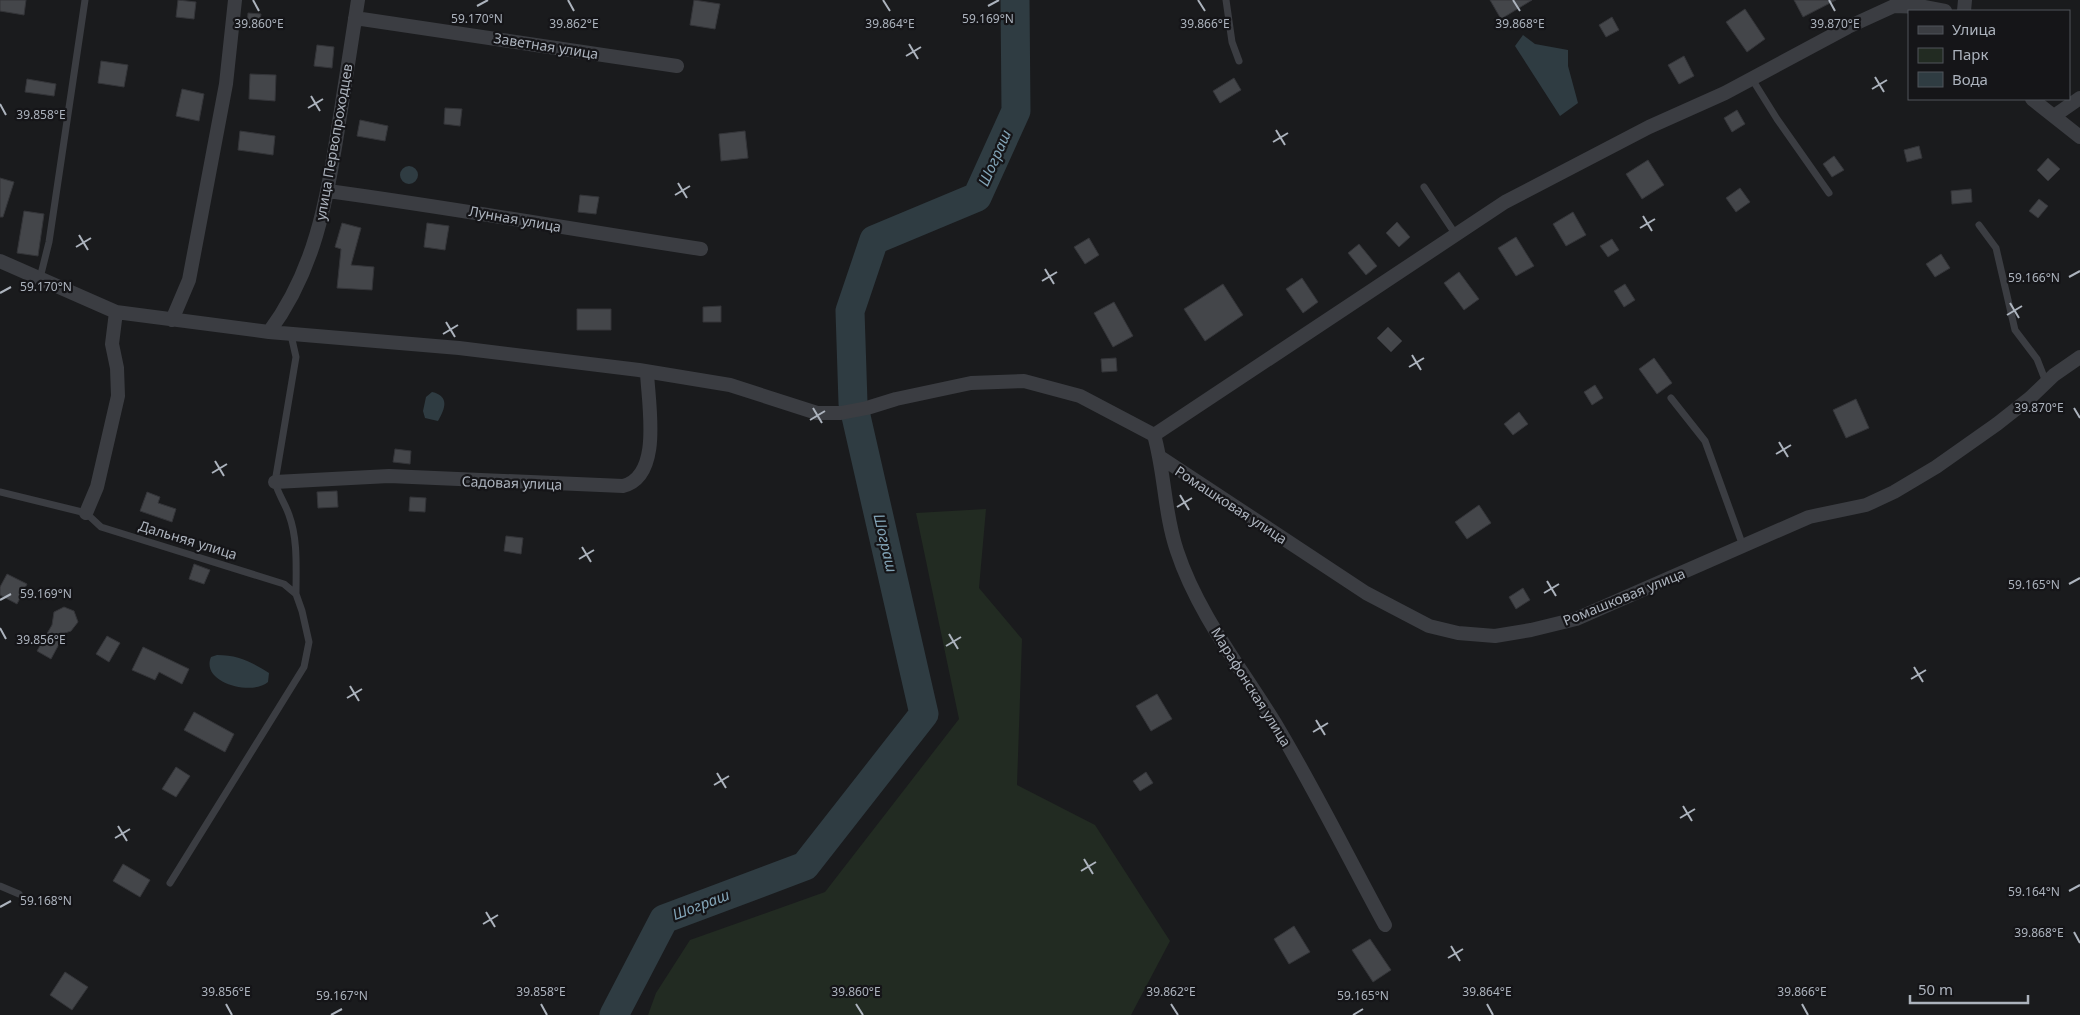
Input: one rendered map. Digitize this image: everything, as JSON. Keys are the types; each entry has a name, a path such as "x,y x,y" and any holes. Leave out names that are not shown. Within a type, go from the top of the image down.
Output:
{"street":[{"path":"172,320 189,280 226,84 235,0"},
{"name":"улица Первопроходцев","path":"269,332 295,292 309,261 328,191 358,0"},
{"path":"0,261 116,312 291,335 459,348 648,372 730,385 817,413 841,413 867,408 896,399 971,383 1024,381 1080,396 1154,435 1513,198 1649,126 1752,79 1848,27 1894,6 1901,3 1940,10"},
{"name":"Заветная улица","path":"355,18 677,66"},
{"path":"2054,116 2080,98"},
{"path":"2033,100 2080,137"},
{"name":"Лунная улица","path":"328,191 468,210 570,229 701,249"},
{"path":"86,513 98,487 118,396 117,368 112,344 116,312"},
{"name":"Ромашковая улица","path":"1160,457 1366,593 1429,626 1458,633 1495,636 1531,630 1576,619 1809,517 1866,505 1894,492 1936,467 1997,424 2046,382 2080,357"},
{"name":"Садовая улица","path":"275,482 388,476 613,486 633,484 646,466 651,440 648,372"},
{"name":"Марафонская улица","path":"1154,435 1160,457 1165,507 1176,550 1196,598 1308,780 1385,925"}],"lane":[{"path":"40,278 49,242 85,0"},
{"path":"1226,0 1232,42 1239,61"},
{"path":"1752,79 1777,119 1829,192"},
{"path":"1424,187 1456,234"},
{"path":"1978,225 1996,248 2015,330 2037,359 2046,382"},
{"path":"170,883 304,667 309,642 296,594 295,547 289,515 278,495 275,482 296,357 291,335"},
{"path":"1671,398 1705,441 1744,546"},
{"name":"Дальняя улица","path":"0,492 86,513 101,527 284,584 296,594"},
{"path":"0,886 19,894"}],"green space":[{"path":"986,509 979,588 1022,639 1017,785 1095,825 1170,941 1131,1015 648,1015 656,993 690,940 825,892 959,719 916,513"}],"water":[{"path":"1523,35 1535,44 1568,50 1568,66 1578,103 1560,116 1515,46"},
{"path":"409,166 415,169 418,175 415,181 409,184 403,181 400,175 403,169"},
{"path":"432,392 438,394 444,400 443,412 438,421 425,418 423,411 426,397"},
{"path":"217,655 238,658 256,666 269,673 268,682 251,688 240,687 220,680 213,674 210,666 211,657"}],"building":[{"path":"0,0 26,0 24,15 0,11"},
{"path":"178,0 196,2 194,19 176,17"},
{"path":"694,0 720,4 715,29 690,25"},
{"path":"1490,0 1532,0 1501,19"},
{"path":"1794,0 1836,0 1803,17"},
{"path":"1745,9 1765,39 1747,52 1726,22"},
{"path":"248,13 261,14 259,27 247,26"},
{"path":"1612,17 1619,30 1606,37 1599,25"},
{"path":"317,45 334,47 332,68 314,66"},
{"path":"1684,56 1694,76 1679,84 1668,65"},
{"path":"101,61 128,65 124,87 98,83"},
{"path":"250,74 276,75 275,101 249,99"},
{"path":"1234,78 1241,90 1220,103 1213,91"},
{"path":"27,79 56,84 54,96 25,92"},
{"path":"182,89 204,94 199,121 176,116"},
{"path":"445,108 462,109 460,126 444,124"},
{"path":"1737,110 1745,124 1732,132 1724,118"},
{"path":"360,120 388,126 385,141 357,136"},
{"path":"240,131 275,136 273,155 238,150"},
{"path":"745,131 748,158 721,161 719,134"},
{"path":"1919,146 1922,158 1907,162 1904,150"},
{"path":"1834,156 1844,170 1832,177 1823,164"},
{"path":"2048,158 2060,169 2048,181 2037,170"},
{"path":"1648,160 1664,185 1642,199 1626,174"},
{"path":"0,178 14,182 3,217 0,217"},
{"path":"1740,188 1750,202 1736,212 1726,198"},
{"path":"1971,189 1972,202 1952,204 1951,191"},
{"path":"580,195 599,197 596,214 578,212"},
{"path":"2039,199 2048,206 2038,218 2029,211"},
{"path":"24,211 44,214 38,256 17,253"},
{"path":"1573,212 1586,235 1566,246 1553,224"},
{"path":"1397,222 1410,237 1399,247 1386,233"},
{"path":"342,223 361,228 351,265 374,267 372,290 337,288 341,249 335,247"},
{"path":"427,223 449,226 445,250 424,247"},
{"path":"1516,237 1534,266 1516,276 1498,248"},
{"path":"1089,238 1099,255 1085,264 1074,247"},
{"path":"1612,239 1619,250 1608,257 1600,246"},
{"path":"1359,244 1377,266 1366,275 1348,253"},
{"path":"1941,254 1950,268 1935,277 1926,264"},
{"path":"1459,272 1479,299 1464,310 1444,283"},
{"path":"1302,278 1318,302 1303,313 1286,289"},
{"path":"1223,284 1243,315 1205,341 1184,309"},
{"path":"1625,284 1635,300 1624,307 1614,291"},
{"path":"1114,302 1133,336 1113,347 1094,313"},
{"path":"721,306 721,322 703,322 703,307"},
{"path":"577,309 611,309 611,330 577,330"},
{"path":"1388,327 1402,341 1391,352 1377,338"},
{"path":"1116,358 1117,371 1102,372 1101,359"},
{"path":"1654,358 1672,383 1657,394 1639,369"},
{"path":"1595,385 1603,398 1592,405 1584,392"},
{"path":"1856,399 1869,428 1846,438 1833,410"},
{"path":"1519,412 1528,424 1513,435 1504,424"},
{"path":"395,449 411,451 410,464 393,462"},
{"path":"337,491 338,507 318,508 317,492"},
{"path":"147,492 160,497 158,503 176,509 172,522 140,511"},
{"path":"410,497 426,498 425,512 409,511"},
{"path":"1479,505 1491,523 1467,539 1455,522"},
{"path":"506,536 523,538 521,554 504,551"},
{"path":"194,564 210,570 204,584 189,579"},
{"path":"7,574 27,584 17,604 0,595 0,587"},
{"path":"1523,588 1530,600 1516,609 1509,597"},
{"path":"64,607 74,611 78,622 71,631 65,633 51,659 37,651 52,625 54,612"},
{"path":"107,636 120,643 109,662 96,654"},
{"path":"143,647 189,669 182,684 159,672 155,680 132,670"},
{"path":"1157,694 1172,719 1151,731 1136,706"},
{"path":"194,712 234,734 225,752 184,730"},
{"path":"176,767 190,776 176,797 162,789"},
{"path":"1146,772 1153,783 1140,791 1133,781"},
{"path":"123,864 150,880 140,897 113,881"},
{"path":"1294,926 1310,952 1289,964 1274,939"},
{"path":"1370,939 1391,970 1373,982 1352,950"},
{"path":"65,972 88,987 72,1010 50,995"}],"waterway":[{"name":"Шограш","path":"614,1015 664,919 805,866 924,714 853,403 850,311 874,240 977,197 1016,111 1015,0"}]}
